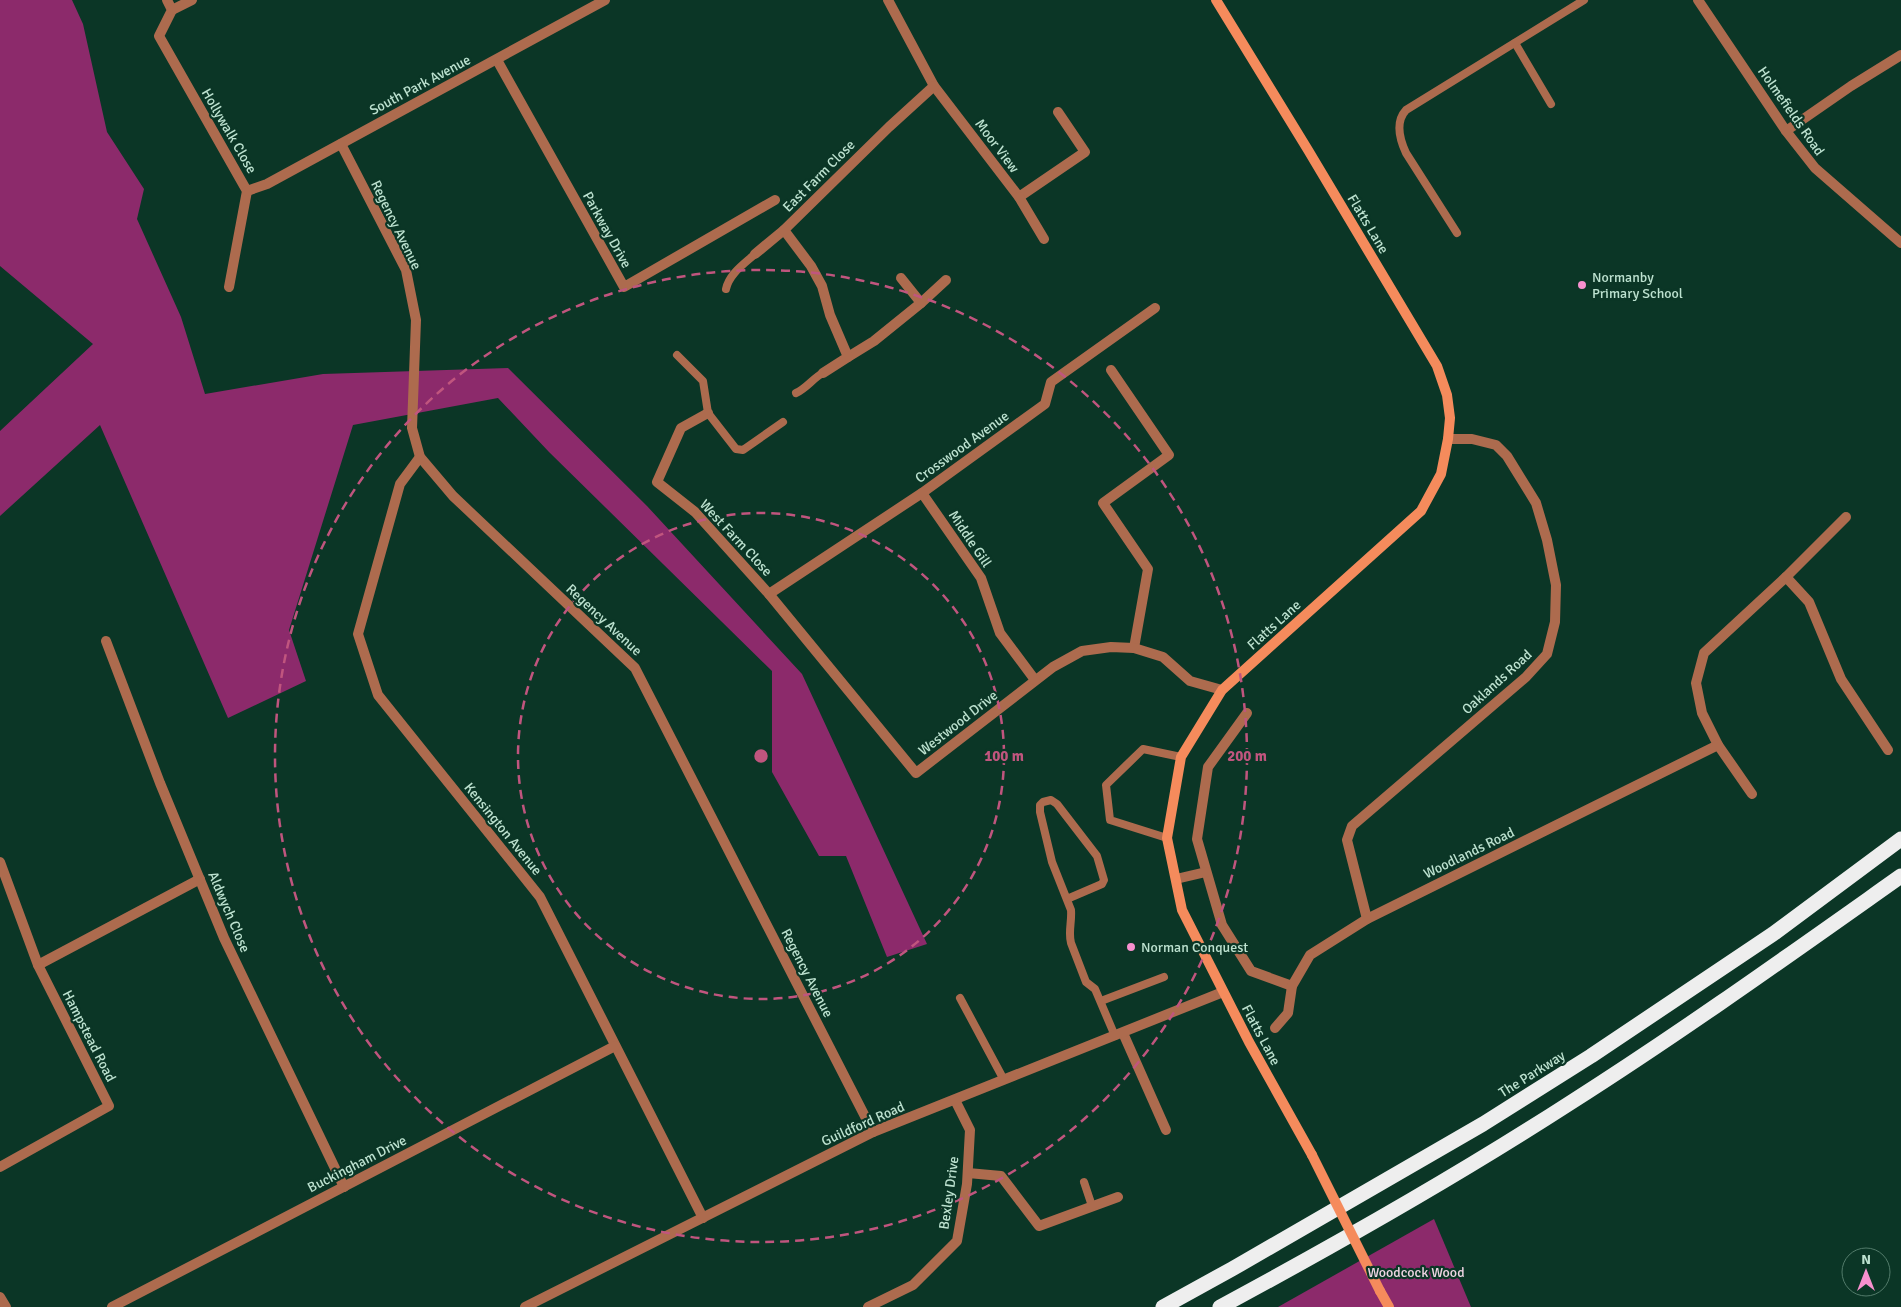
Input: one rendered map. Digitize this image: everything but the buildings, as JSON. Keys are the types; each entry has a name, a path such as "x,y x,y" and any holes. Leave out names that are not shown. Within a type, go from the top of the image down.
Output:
{"highway":[{"name":"The Parkway","path":"1163,1307 1466,1133 1583,1061 1773,934 1901,839"},
{"path":"1220,1307 1403,1205 1569,1104 1688,1026 1901,876"}],"street":[{"path":"167,0 172,10 192,0"},
{"name":"South Park Avenue","path":"247,191 267,184 606,0"},
{"name":"Moor View","path":"888,0 934,86 1019,197 1044,239"},
{"name":"Flatts Lane","path":"1216,0 1437,366 1447,395 1450,418 1448,439 1440,474 1420,511 1222,690 1181,757 1167,838 1182,910 1222,992 1312,1155 1389,1307"},
{"name":"Holmefields Road","path":"1698,0 1786,130 1815,168 1901,243"},
{"name":"Hollywalk Close","path":"172,10 159,36 247,191 229,287"},
{"path":"1786,130 1901,55"},
{"name":"Parkway Drive","path":"497,60 624,287 775,200"},
{"name":"East Farm Close","path":"848,357 837,332 822,286 811,266 784,230 889,127 934,86"},
{"path":"1019,197 1086,152 1058,112"},
{"name":"Regency Avenue","path":"340,144 406,270 416,320 412,428 420,457 453,496 635,668 874,1132"},
{"path":"755,254 784,230"},
{"path":"901,278 921,303"},
{"path":"823,373 874,341 946,280"},
{"name":"Crosswood Avenue","path":"769,594 922,493 1045,404 1051,382 1155,308"},
{"path":"1111,370 1170,455 1103,502 1148,569 1134,648"},
{"name":"West Farm Close","path":"708,414 681,428 657,482 695,512 769,594"},
{"name":"Oaklands Road","path":"1367,919 1347,840 1352,826 1526,677 1547,654 1555,622 1556,585 1547,540 1536,503 1507,456 1496,445 1472,439 1448,439"},
{"name":"Kensington Avenue","path":"420,457 400,484 358,634 378,695 540,897 703,1218"},
{"name":"Middle Gill","path":"922,493 981,578 1000,633 1035,680"},
{"path":"1752,794 1718,745 1702,713 1696,683 1704,653 1786,577 1846,517"},
{"path":"1786,577 1809,602 1841,679 1888,750"},
{"name":"Westwood Drive","path":"769,594 916,773 1035,680 1082,651 1111,646 1134,648 1163,657 1190,681 1222,690"},
{"name":"Aldwych Close","path":"106,641 160,783 224,938 344,1187"},
{"path":"1247,713 1208,767 1197,839 1222,925 1251,971 1292,986"},
{"name":"Woodlands Road","path":"1275,1028 1288,1013 1292,986 1310,955 1367,919 1718,745"},
{"name":"Hampstead Road","path":"0,862 38,965 109,1106 0,1167"},
{"path":"1176,879 1206,872"},
{"path":"38,965 200,879"},
{"name":"Guildford Road","path":"526,1307 874,1132 1222,992"},
{"path":"1119,1035 1166,1130"},
{"name":"Buckingham Drive","path":"112,1307 616,1046"},
{"name":"Bexley Drive","path":"868,1307 913,1285 957,1241 968,1173 970,1130 956,1100"},
{"path":"968,1173 1001,1176 1039,1226 1118,1197"},
{"path":"0,1297 6,1307"}],"lane":[{"path":"1457,233 1406,153 1401,142 1402,115 1406,110 1584,0"},
{"path":"1515,43 1551,104"},
{"path":"726,289 728,281 734,273 755,254"},
{"path":"677,355 703,381 708,414 736,449 744,450 783,422"},
{"path":"796,393 806,388 816,377 823,373"},
{"path":"1167,838 1110,820 1106,786 1143,749 1181,757"},
{"path":"1067,899 1102,884 1104,880 1097,856 1057,804 1051,800 1043,802 1040,806 1040,812 1052,862 1067,899 1072,918 1069,931 1071,943 1086,982 1095,989 1119,1035"},
{"path":"1100,1001 1164,977"},
{"path":"960,998 1004,1080"},
{"path":"1084,1182 1092,1206"}],"green space":[{"path":"0,0 72,0 83,24 107,132 144,189 137,219 181,317 205,394 323,374 508,368 647,506 802,674 927,944 887,957 846,856 819,856 772,772 772,671 549,452 498,398 353,425 289,630 306,681 228,718 100,425 0,516 0,431 93,344 0,266"},
{"name":"Woodcock Wood","path":"1434,1219 1471,1307 1278,1307"}],"place":[{"name":"Normanby Primary School","path":"1582,285"},
{"name":"Norman Conquest","path":"1131,947"}]}
